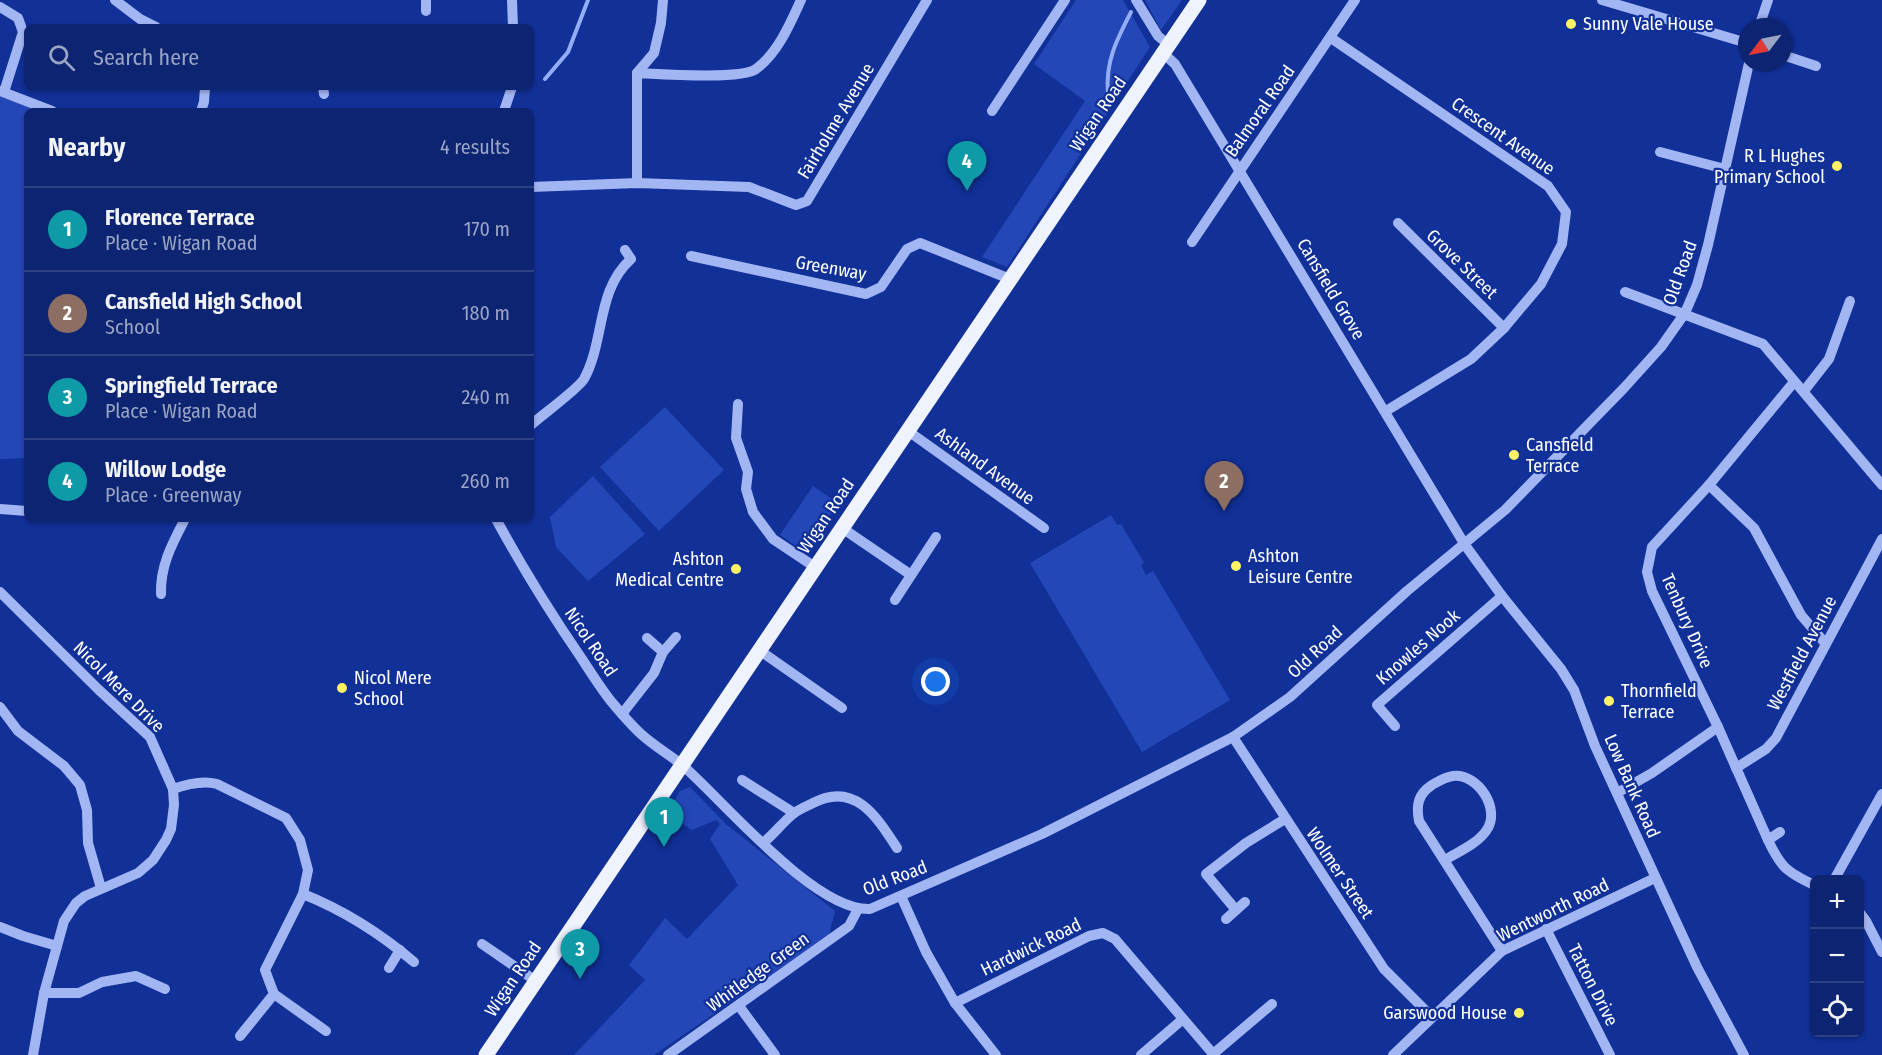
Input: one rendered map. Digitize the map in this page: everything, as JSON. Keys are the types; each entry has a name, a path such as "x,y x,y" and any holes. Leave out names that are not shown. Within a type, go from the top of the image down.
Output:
{"main road":[{"name":"Wigan Road","path":"486,1055 1199,0"}],"street":[{"path":"115,0 150,24"},
{"path":"512,0 513,24"},
{"path":"637,183 637,73 654,53 661,23 663,0"},
{"path":"637,73 725,75 755,71 772,53 801,0"},
{"name":"Fairholme Avenue","path":"534,187 637,183 749,187 796,205 807,201 927,0"},
{"path":"992,111 1065,0"},
{"name":"Cansfield Grove","path":"1136,0 1465,545"},
{"name":"Balmoral Road","path":"1192,242 1355,0"},
{"path":"1602,0 1738,41"},
{"path":"1763,18 1768,0"},
{"path":"0,7 18,18 23,32 2,91 44,108"},
{"name":"Crescent Avenue","path":"1331,38 1548,186 1566,212 1562,244 1541,284 1504,328 1471,359 1386,411"},
{"path":"1792,58 1816,66"},
{"name":"Old Road","path":"681,764 763,843 817,888 844,904 858,909 870,909 1041,834 1233,737 1290,698 1407,591 1505,510 1661,347 1685,313 1703,266 1747,72"},
{"path":"202,108 205,90"},
{"path":"505,108 511,90"},
{"path":"1660,152 1725,169"},
{"name":"Grove Street","path":"1398,224 1504,328"},
{"name":"Greenway","path":"691,256 866,294 881,287 907,249 920,243 1011,279"},
{"path":"534,422 583,381 609,290 622,267 631,259 625,250"},
{"path":"1625,292 1763,344 1882,485"},
{"path":"1804,392 1829,359 1850,301"},
{"name":"Tenbury Drive","path":"1794,382 1709,485 1652,546 1647,572 1652,591 1718,727 1768,840 1785,869 1810,882"},
{"path":"738,404 736,438 748,472 746,489 753,512 773,539 815,567"},
{"name":"Ashland Avenue","path":"908,431 1044,528"},
{"path":"1709,485 1754,528 1801,615 1825,643"},
{"path":"0,509 24,511"},
{"path":"162,594 162,569 181,522"},
{"name":"Nicol Road","path":"498,522 557,623 609,699 642,735 681,764"},
{"path":"842,528 911,575"},
{"path":"895,600 936,537"},
{"name":"Westfield Avenue","path":"1736,768 1766,749 1776,738 1882,539"},
{"name":"Low Bank Road","path":"1465,545 1574,690 1595,746 1655,878 1697,967 1744,1055"},
{"name":"Nicol Mere Drive","path":"0,592 99,690 150,736 173,789 171,829 160,850 146,867 138,873 85,896 69,912 44,993 33,1055"},
{"name":"Knowles Nook","path":"1395,726 1377,705 1502,596"},
{"path":"622,714 654,673 663,652 676,636"},
{"path":"647,638 663,652"},
{"path":"759,650 842,708"},
{"path":"0,707 18,731 64,766 80,785 87,810 88,843 101,888"},
{"path":"1617,793 1652,773 1718,727"},
{"name":"Wolmer Street","path":"1233,737 1384,969 1432,1017"},
{"path":"1445,860 1479,839 1491,823 1490,804 1479,787 1464,777 1455,775 1445,777 1426,789 1419,798 1417,809 1419,821 1502,951"},
{"path":"742,780 794,813"},
{"path":"173,789 186,784 210,782 285,818 300,840 308,870 303,894 265,970 274,994 326,1031"},
{"path":"1836,875 1882,794"},
{"path":"763,843 794,813 821,798 838,795 858,801 878,818 897,848"},
{"path":"1236,910 1206,874 1246,843 1285,819"},
{"path":"1768,840 1780,832"},
{"name":"Wentworth Road","path":"1393,1055 1502,951 1655,878"},
{"path":"303,894 334,907 400,950 414,962"},
{"path":"901,896 926,952 955,1003 996,1055"},
{"path":"1226,919 1245,902"},
{"name":"Whitledge Green","path":"668,1055 849,926 858,909"},
{"path":"1864,918 1882,952"},
{"path":"0,927 57,946"},
{"name":"Tatton Drive","path":"1546,929 1610,1055"},
{"name":"Hardwick Road","path":"955,1003 1089,936 1103,933 1115,939 1214,1054"},
{"path":"482,944 536,981"},
{"path":"389,968 400,950"},
{"path":"44,993 79,993 102,982 136,976 165,989"},
{"path":"240,1036 274,994"},
{"path":"1214,1054 1272,1004"},
{"path":"739,1006 775,1055"},
{"path":"1141,1055 1183,1019"}],"shaded area":[{"path":"1076,0 1123,0 1150,47 1007,267 982,257 1085,101 1034,64"},
{"path":"1145,0 1182,0 1161,30"},
{"path":"0,94 31,108 24,108 24,458 0,459"},
{"path":"665,407 724,470 659,531 600,467"},
{"path":"593,476 645,534 588,581 556,547 550,517"},
{"path":"813,486 838,503 806,553 780,535"},
{"path":"1111,515 1117,525 1121,524 1144,563 1141,565 1146,575 1153,571 1230,700 1142,752 1030,563"},
{"path":"690,787 726,824 835,911 829,935 654,1055 574,1055 645,980 629,965 665,918 687,939 738,885 710,839 720,824 716,820 692,830 667,813 680,791"}],"waterway":[{"path":"545,79 568,52 588,0"},
{"path":"1108,93 1110,61 1131,12"}],"place":[{"name":"Sunny Vale House","path":"1571,24"},
{"name":"R L Hughes Primary School","path":"1837,166"},
{"name":"Willow Lodge","path":"967,191"},
{"name":"Cansfield Terrace","path":"1514,455"},
{"name":"Cansfield High School","path":"1224,511"},
{"name":"Ashton Leisure Centre","path":"1236,566"},
{"name":"Ashton Medical Centre","path":"736,569"},
{"name":"Nicol Mere School","path":"342,688"},
{"name":"Thornfield Terrace","path":"1609,701"},
{"name":"Florence Terrace","path":"664,847"},
{"name":"Springfield Terrace","path":"580,979"},
{"name":"Garswood House","path":"1519,1013"}]}
